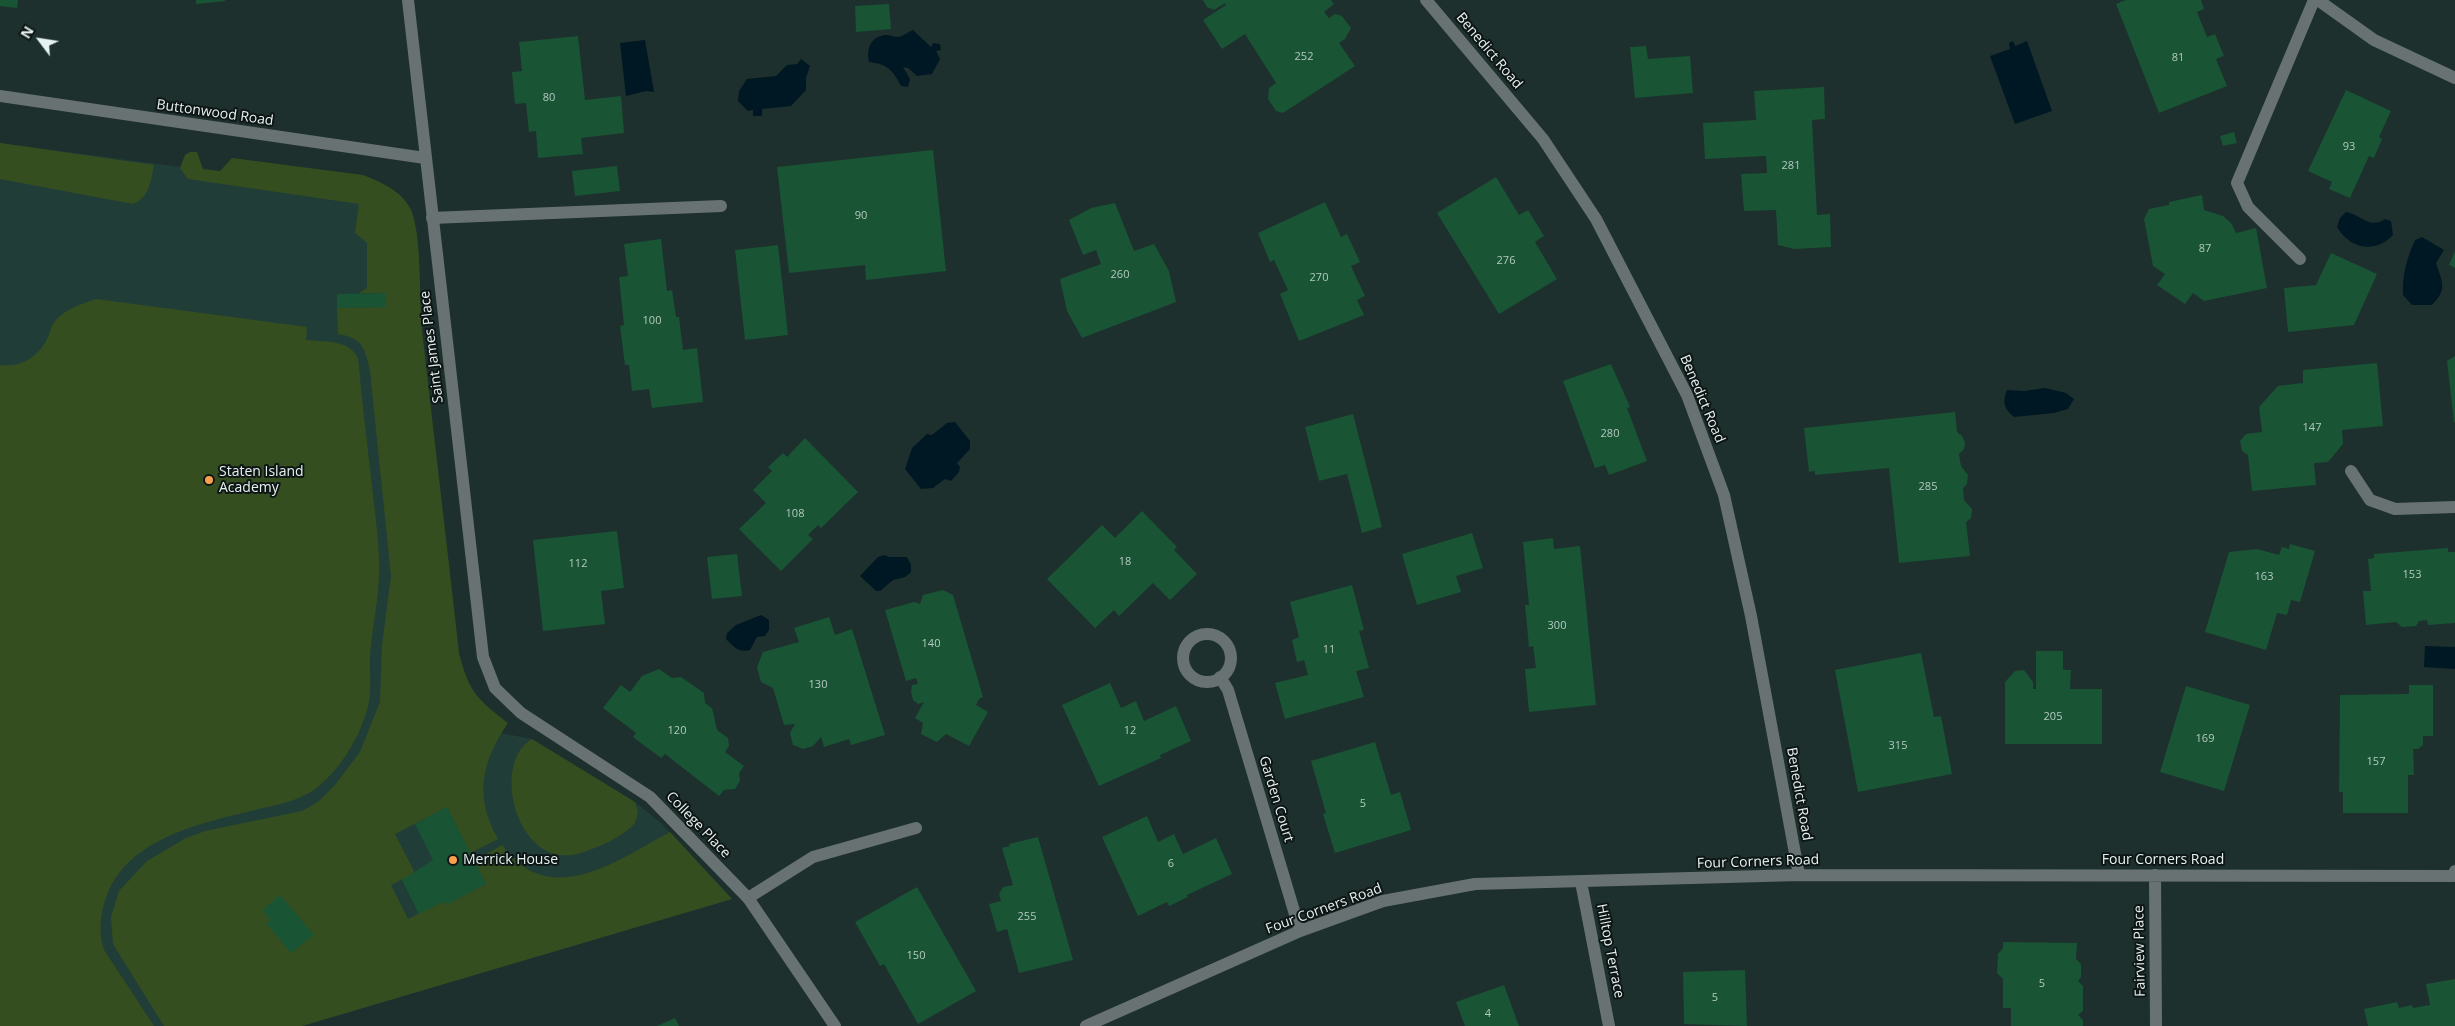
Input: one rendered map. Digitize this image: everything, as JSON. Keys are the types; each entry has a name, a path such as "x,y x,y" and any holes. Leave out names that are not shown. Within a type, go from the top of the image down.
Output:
{"street":[{"name":"Saint James Place","path":"408,0 483,657 496,688"},
{"name":"Benedict Road","path":"1426,0 1543,139 1596,219 1687,395 1724,495 1751,616 1799,875"},
{"path":"2300,259 2248,207 2237,183 2314,0"},
{"path":"2318,0 2374,40 2455,78"},
{"name":"Buttonwood Road","path":"0,96 425,158"},
{"path":"432,218 721,206"},
{"path":"2351,471 2370,500 2395,509 2455,507"},
{"name":"Garden Court","path":"1220,677 1228,690 1300,931"},
{"name":"College Place","path":"496,688 521,713 650,797 748,898 835,1026"},
{"path":"748,898 813,857 916,828"},
{"name":"Four Corners Road","path":"1086,1026 1300,931 1383,900 1475,884 1799,875 2454,874"},
{"name":"Fairview Place","path":"2155,875 2156,1026"},
{"name":"Hilltop Terrace","path":"1581,882 1609,1026"}],"shaded area":[{"name":"Staten Island Academy","path":"0,143 353,190 394,224 437,670 501,733 532,739 635,802 662,824 732,899 302,1026 0,1026"}],"green space":[{"path":"0,143 154,165 151,182 143,197 133,204 0,179"},
{"path":"190,152 197,152 203,169 220,171 232,158 363,175 397,192 407,203 415,221 419,251 422,330 459,653 467,677 476,694 508,723 492,752 484,780 483,794 486,809 490,824 498,839 470,853 447,807 395,834 415,873 391,885 408,919 444,901 446,904 486,884 474,861 502,845 521,865 541,875 562,878 584,874 606,866 670,832 732,899 302,1026 164,1026 113,944 111,917 119,891 147,861 186,838 205,831 302,811 319,801 335,785 360,752 380,702 382,645 391,576 370,371 362,345 353,338 338,334 337,308 386,307 386,293 359,293 367,288 367,243 355,233 359,204 188,179 180,168 185,155"},
{"path":"96,299 307,327 306,340 342,344 354,352 358,358 379,554 379,576 370,655 369,703 358,735 347,754 334,771 313,791 287,802 212,821 169,836 149,846 132,859 117,876 107,895 103,909 100,929 102,943 104,950 154,1026 0,1026 0,365 15,365 34,356 47,339 54,323 59,317 74,307"},
{"path":"532,739 635,802 638,813 635,823 627,831 612,840 578,854 560,855 544,850 531,838 521,822 514,804 513,766 520,750"}],"water":[{"path":"913,30 931,47 933,43 940,44 941,50 936,51 940,59 932,74 917,76 908,68 903,67 910,79 908,87 901,86 895,76 885,66 869,62 868,52 873,41 881,36 898,37"},
{"path":"645,40 654,92 646,91 626,96 620,43"},
{"path":"2013,41 2015,46 2027,41 2052,111 2015,124 1990,56 2010,49 2009,43"},
{"path":"801,59 810,66 806,78 806,90 791,106 762,109 762,116 753,116 753,110 748,111 738,101 739,91 747,79 776,76 787,65 797,64"},
{"path":"2346,212 2375,223 2385,219 2391,221 2393,235 2386,241 2371,247 2356,244 2342,234 2337,227 2340,218"},
{"path":"2422,237 2444,250 2436,263 2442,280 2442,290 2432,305 2412,305 2403,295 2404,274 2415,240"},
{"path":"2045,388 2066,393 2074,399 2068,409 2054,413 2014,417 2006,408 2004,402 2007,390 2024,391"},
{"path":"955,422 970,441 970,449 957,463 960,467 959,472 951,481 945,479 933,488 921,489 905,469 912,448 927,434 932,435 947,423"},
{"path":"885,555 889,557 907,557 911,565 911,572 905,577 893,580 880,591 876,591 860,576 878,557"},
{"path":"761,615 769,620 769,630 765,636 757,637 750,650 739,650 726,639 727,633 736,625"},
{"path":"2425,646 2455,647 2455,669 2424,667"}],"building":[{"path":"0,0 18,0 17,8 0,6"},
{"path":"196,0 225,0 225,1 196,4"},
{"path":"1203,0 1331,0 1334,4 1324,12 1329,18 1335,14 1342,16 1351,28 1345,39 1339,43 1355,66 1283,113 1276,111 1268,99 1269,88 1276,83 1245,34 1222,49 1203,20 1226,5 1225,3 1214,10 1207,7"},
{"path":"2126,0 2201,0 2204,9 2197,12 2207,37 2215,34 2224,56 2216,59 2227,86 2159,113 2116,4"},
{"path":"889,4 891,29 856,32 855,6"},
{"path":"578,36 585,100 621,96 624,133 581,138 583,154 538,158 536,131 529,132 526,103 515,104 512,72 522,71 519,42"},
{"path":"1646,46 1648,59 1690,56 1693,93 1635,98 1630,47"},
{"path":"1824,87 1825,119 1812,120 1817,215 1830,214 1831,247 1794,249 1778,245 1776,210 1744,211 1741,174 1767,173 1766,156 1705,159 1703,123 1756,120 1754,91"},
{"path":"2346,90 2391,111 2379,137 2382,139 2374,158 2369,156 2350,198 2329,189 2332,182 2308,171"},
{"path":"2234,132 2237,143 2223,146 2220,136"},
{"path":"933,150 946,271 866,280 865,265 789,273 777,167"},
{"path":"617,166 620,191 575,196 572,171"},
{"path":"1496,177 1519,215 1528,210 1544,236 1535,242 1557,279 1499,314 1437,213"},
{"path":"2202,195 2204,210 2223,216 2231,223 2236,233 2256,228 2267,288 2204,301 2193,293 2185,304 2157,285 2165,274 2153,266 2144,219 2149,209 2169,205 2169,202"},
{"path":"1325,202 1341,237 1347,234 1360,262 1351,266 1365,296 1357,300 1364,315 1299,341 1280,294 1288,290 1274,260 1270,262 1258,233"},
{"path":"1115,203 1134,251 1154,244 1169,271 1176,302 1082,338 1067,311 1060,279 1101,264 1096,250 1083,255 1069,220 1091,208"},
{"path":"661,239 667,291 672,290 676,317 679,317 683,350 697,348 703,402 652,408 649,389 632,391 629,365 625,365 620,326 624,325 619,277 628,276 624,244"},
{"path":"778,245 788,335 745,340 735,250"},
{"path":"2455,251 2455,268 2449,265"},
{"path":"2331,253 2377,274 2354,325 2288,332 2284,288 2316,285"},
{"path":"386,293 386,307 337,308 337,294"},
{"path":"2455,356 2455,422 2454,422 2447,361"},
{"path":"2377,363 2383,426 2342,430 2343,444 2328,462 2314,463 2316,485 2252,491 2248,455 2242,451 2240,441 2246,434 2262,432 2259,407 2278,386 2303,383 2303,370"},
{"path":"1611,364 1630,407 1627,408 1647,461 1609,475 1605,465 1595,468 1563,381"},
{"path":"1955,412 1957,432 1962,436 1965,443 1964,449 1959,454 1961,466 1968,475 1967,484 1963,488 1964,500 1972,509 1971,518 1966,522 1970,556 1899,563 1889,468 1815,475 1815,471 1809,472 1804,428"},
{"path":"1353,414 1382,527 1362,533 1347,474 1319,481 1305,427"},
{"path":"805,438 858,492 821,528 818,525 808,535 813,539 781,571 739,529 766,503 753,490 772,471 768,467 783,453 787,457"},
{"path":"1142,511 1177,547 1174,550 1197,574 1170,600 1153,583 1119,616 1114,610 1095,628 1047,579 1102,525 1115,538"},
{"path":"617,531 624,588 601,591 605,624 543,631 533,540"},
{"path":"1472,533 1483,568 1456,576 1461,592 1417,605 1402,554"},
{"path":"1553,538 1554,549 1580,546 1596,705 1529,712 1525,669 1536,668 1533,646 1529,647 1525,605 1529,605 1523,542"},
{"path":"2290,544 2315,551 2300,602 2291,600 2287,615 2277,613 2266,650 2205,632 2229,552 2257,549 2279,555 2282,547 2289,549"},
{"path":"2448,548 2448,552 2455,552 2455,623 2428,625 2427,620 2419,621 2416,626 2402,627 2396,622 2366,625 2363,591 2371,591 2368,559 2374,558 2374,554"},
{"path":"737,554 742,596 712,599 707,557"},
{"path":"1352,585 1364,630 1359,631 1369,668 1356,671 1364,697 1285,719 1275,683 1308,675 1304,660 1297,662 1292,640 1299,637 1290,602"},
{"path":"943,590 953,595 983,697 979,699 976,705 988,712 969,746 946,734 937,742 921,734 923,723 915,718 924,702 918,704 913,700 912,685 918,684 916,678 906,681 885,610 914,602 920,604 923,595"},
{"path":"829,617 835,635 852,629 885,735 851,745 849,739 824,747 821,737 813,746 803,749 793,745 790,733 795,724 784,725 773,688 761,682 757,667 763,652 799,642 794,628"},
{"path":"2036,651 2063,651 2063,670 2071,670 2070,689 2102,689 2102,744 2005,744 2005,682 2015,671 2024,670 2033,682 2033,689 2036,689"},
{"path":"1921,653 1934,717 1941,716 1952,774 1858,792 1835,670"},
{"path":"659,669 672,678 681,677 704,693 705,703 712,708 717,730 728,738 729,746 725,752 744,766 739,773 740,781 735,789 724,790 719,796 665,754 661,758 633,737 636,733 603,708 621,685 630,692 642,676"},
{"path":"1110,683 1121,708 1136,701 1144,721 1176,706 1191,741 1160,755 1161,758 1099,786 1062,705"},
{"path":"2409,685 2433,685 2433,736 2423,736 2423,745 2418,749 2413,749 2414,775 2408,775 2408,813 2343,813 2343,792 2339,792 2340,695 2409,694"},
{"path":"2186,686 2250,705 2224,791 2160,772"},
{"path":"1375,742 1391,795 1400,792 1411,830 1335,853 1323,814 1326,813 1311,761"},
{"name":"Merrick House","path":"447,807 486,884 446,905 444,901 419,914 402,880 433,860 415,824"},
{"path":"1147,816 1158,842 1174,834 1183,854 1216,838 1232,874 1187,895 1188,897 1169,906 1167,902 1138,916 1102,837"},
{"path":"1038,837 1073,960 1019,973 1007,929 997,932 989,904 1001,901 999,894 1003,887 1013,885 1002,848 1010,846 1009,844"},
{"path":"917,887 976,991 918,1024 884,964 880,966 855,922"},
{"path":"280,895 314,935 291,953 266,923 270,920 262,910"},
{"path":"2003,942 2077,943 2076,959 2081,964 2081,977 2078,981 2083,986 2083,1011 2078,1015 2083,1020 2083,1026 2011,1026 2011,1008 2003,1008 2003,979 1997,973 1998,954 2003,948"},
{"path":"1745,970 1747,1026 1684,1024 1683,972"},
{"path":"2455,979 2455,1026 2368,1026 2364,1009 2397,1002 2399,1008 2412,1005 2413,1008 2430,1005 2426,984"},
{"path":"1504,985 1519,1026 1465,1026 1456,1002"},
{"path":"675,1018 679,1026 657,1026"}],"place":[{"name":"Staten Island Academy","path":"209,480"},
{"name":"Merrick House","path":"453,860"}]}
